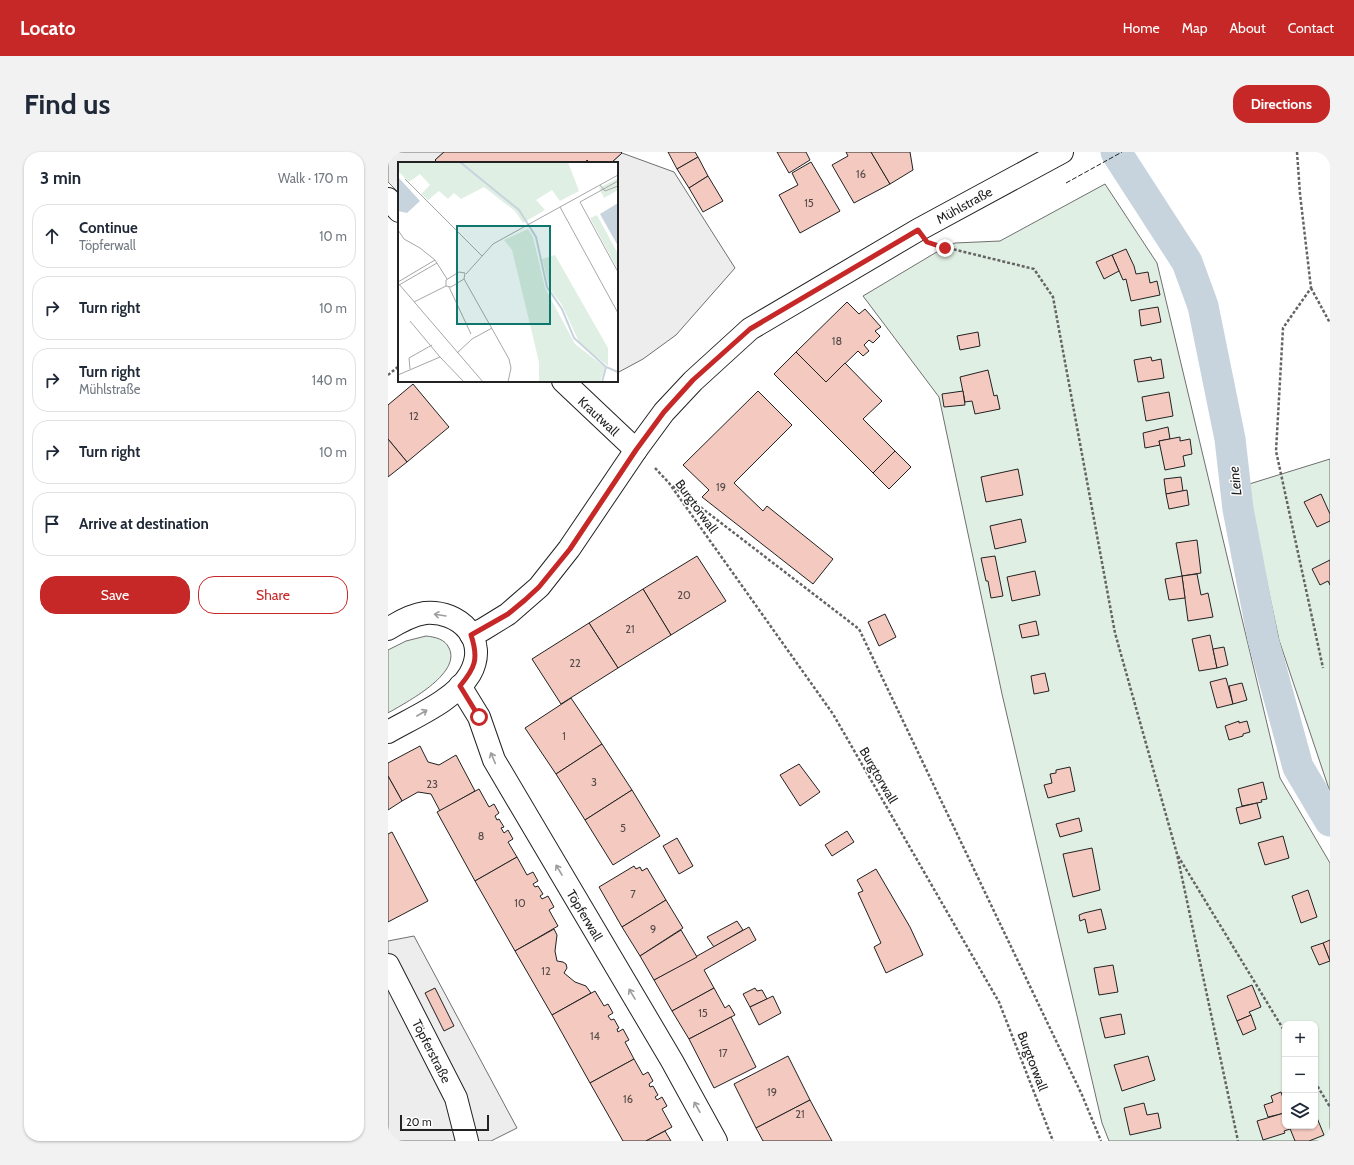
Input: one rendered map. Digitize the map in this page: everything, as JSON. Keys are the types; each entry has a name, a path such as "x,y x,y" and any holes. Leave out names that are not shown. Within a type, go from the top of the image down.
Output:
{"street":[{"name":"Mühlstraße","path":"471,635 508,614 539,587 570,549 636,450 664,412 693,380 750,329 918,230 1062,152"},
{"path":"388,199 398,210"},
{"name":"Krautwall","path":"564,382 636,450"},
{"path":"388,628 405,619 424,613 441,614 454,618 464,624 471,635 475,648 475,661 470,674 460,686 443,700 388,732"},
{"name":"Töpferwall","path":"460,686 479,717 494,760 672,1061 716,1141"},
{"name":"Töpferstraße","path":"388,965 456,1098 467,1141"}],"path":[{"path":"1297,152 1300,194 1311,288 1330,323"},
{"path":"918,230 927,242 945,248 1034,269 1053,297 1115,633 1177,854 1238,1141"},
{"path":"1311,288 1283,328 1276,451 1323,668"},
{"path":"388,375 398,367"},
{"name":"Burgtorwall","path":"636,450 670,483 837,721 999,1002 1053,1141"},
{"path":"670,483 859,629 1082,1095 1101,1141"},
{"path":"1177,854 1282,1027"},
{"path":"1318,1087 1330,1107"}],"green space":[{"path":"1105,184 1157,263 1280,778 1330,863 1330,1141 1109,1141 1102,1123 1002,694 939,397 863,296 935,253 955,243 1000,241"},
{"path":"1330,459 1330,792 1279,640 1246,485"},
{"path":"426,636 445,642 449,648 451,658 447,668 430,686 388,713 388,650 406,641"}],"shaded area":[{"path":"388,152 444,152 435,160 437,162 398,162 398,192 388,182"},
{"path":"622,153 674,172 735,268 676,335 643,359 618,372 618,162 612,162"},
{"path":"414,936 517,1128 491,1141 388,1141 388,941"}],"building":[{"path":"444,152 622,153 612,162 589,162 587,160 586,162 437,162 435,160"},
{"path":"668,152 695,152 698,157 677,169"},
{"path":"777,152 806,152 810,160 789,173"},
{"path":"846,152 871,152 890,184 854,203 832,165 848,156"},
{"path":"871,152 910,152 913,170 890,184"},
{"path":"698,157 708,176 689,188 677,169"},
{"path":"811,162 840,211 800,233 779,195 798,185 792,173"},
{"path":"708,176 723,201 703,212 689,188"},
{"path":"1126,249 1136,274 1148,272 1150,283 1157,281 1160,295 1131,301 1126,279 1123,280 1112,255"},
{"path":"1112,255 1119,271 1104,279 1096,262"},
{"path":"847,302 859,314 865,309 881,327 875,331 880,336 873,343 869,340 864,345 869,351 863,356 858,351 826,382 796,352"},
{"path":"1158,307 1161,322 1141,326 1139,310"},
{"path":"978,332 980,346 960,350 957,336"},
{"path":"796,352 826,382 845,363 882,401 863,419 895,451 873,473 774,374"},
{"path":"1151,357 1152,361 1161,359 1164,378 1138,382 1134,360"},
{"path":"988,370 994,396 997,395 1000,409 975,414 972,401 965,402 960,377"},
{"path":"413,384 449,427 407,462 388,439 388,405"},
{"path":"758,391 792,425 734,483 763,511 767,506 833,559 813,584 702,497 709,490 683,465"},
{"path":"963,391 965,405 944,407 942,394"},
{"path":"1169,392 1173,416 1146,421 1142,397"},
{"path":"1168,427 1170,439 1159,441 1160,445 1145,448 1143,433"},
{"path":"1180,437 1180,441 1190,439 1192,454 1183,456 1185,466 1165,470 1159,441"},
{"path":"388,439 407,462 388,477"},
{"path":"895,451 911,467 889,489 873,473"},
{"path":"1018,469 1023,495 986,502 981,477"},
{"path":"1181,477 1183,491 1166,494 1164,479"},
{"path":"1187,490 1189,505 1169,509 1166,494"},
{"path":"1321,494 1330,514 1330,521 1317,527 1304,502"},
{"path":"1021,519 1026,542 995,549 990,526"},
{"path":"1197,540 1201,573 1182,576 1176,543"},
{"path":"697,556 726,601 671,635 643,589"},
{"path":"995,556 1003,596 991,598 988,581 986,581 981,558"},
{"path":"1330,560 1330,585 1328,581 1320,585 1312,569"},
{"path":"1035,571 1040,595 1012,601 1007,577"},
{"path":"1197,574 1201,595 1208,593 1213,617 1188,621 1182,576"},
{"path":"1182,576 1185,598 1169,600 1165,579"},
{"path":"643,589 671,635 618,668 589,623"},
{"path":"885,614 896,637 879,646 868,622"},
{"path":"1036,621 1039,635 1022,638 1019,625"},
{"path":"589,623 618,668 561,704 532,659"},
{"path":"1210,635 1217,668 1199,671 1192,639"},
{"path":"1224,647 1228,665 1217,668 1213,649"},
{"path":"1045,673 1049,691 1034,694 1031,676"},
{"path":"1226,678 1233,704 1217,708 1210,682"},
{"path":"1242,683 1247,700 1233,704 1229,686"},
{"path":"571,698 602,744 556,774 525,728"},
{"path":"1239,721 1239,723 1247,721 1250,732 1243,734 1243,736 1229,740 1225,726"},
{"path":"602,744 632,790 585,820 556,774"},
{"path":"420,746 428,762 439,765 456,755 475,791 440,811 431,794 418,792 402,801 388,776 388,763"},
{"path":"799,764 820,792 800,806 780,775"},
{"path":"1070,767 1075,791 1048,798 1044,785 1052,783 1050,774 1056,773 1056,770"},
{"path":"388,776 402,801 388,810"},
{"path":"1263,782 1267,799 1261,800 1262,802 1242,806 1238,789"},
{"path":"479,789 489,807 494,804 499,813 495,816 504,827 501,828 504,833 508,830 513,839 508,842 517,857 475,881 437,812"},
{"path":"632,790 660,836 613,865 585,820"},
{"path":"1257,803 1261,818 1240,824 1236,808"},
{"path":"1079,818 1082,831 1060,837 1056,824"},
{"path":"847,831 854,842 832,856 825,845"},
{"path":"392,832 428,901 388,922 388,834"},
{"path":"1283,836 1289,858 1265,865 1258,843"},
{"path":"677,838 693,866 679,874 663,846"},
{"path":"1092,848 1100,890 1073,897 1063,854"},
{"path":"517,857 527,875 533,872 538,881 533,884 535,887 538,886 543,894 540,896 542,899 548,896 554,907 549,910 558,926 515,951 475,881"},
{"path":"634,866 636,869 640,867 642,871 647,868 666,900 622,927 599,887"},
{"path":"876,869 910,927 923,955 886,973 874,947 881,943 858,893 863,891 857,880"},
{"path":"1308,890 1317,917 1301,923 1292,896"},
{"path":"666,900 683,928 640,956 622,927"},
{"path":"1101,909 1106,929 1088,933 1085,919 1080,921 1079,915"},
{"path":"737,921 743,930 714,947 707,937"},
{"path":"749,927 756,940 704,970 714,988 672,1011 654,980"},
{"path":"554,929 557,935 555,951 557,961 566,964 567,968 564,973 575,982 586,986 591,993 552,1015 515,951"},
{"path":"681,930 697,957 654,980 640,956"},
{"path":"1330,940 1330,961 1323,943"},
{"path":"1323,943 1330,961 1319,965 1311,947"},
{"path":"1113,965 1118,992 1099,995 1094,968"},
{"path":"1252,985 1261,1007 1249,1012 1251,1015 1237,1021 1227,996"},
{"path":"435,988 454,1026 444,1031 425,993"},
{"path":"714,988 725,1008 729,1005 735,1015 689,1039 672,1011"},
{"path":"755,988 757,991 762,990 767,999 750,1007 743,994"},
{"path":"595,991 604,1006 608,1004 613,1013 608,1016 611,1020 614,1019 619,1028 617,1029 618,1032 623,1029 629,1040 625,1042 634,1059 590,1083 552,1015"},
{"path":"773,996 781,1013 759,1025 750,1007"},
{"path":"1121,1014 1125,1034 1105,1038 1100,1018"},
{"path":"1251,1015 1256,1029 1243,1035 1237,1021"},
{"path":"731,1017 756,1067 714,1088 689,1039"},
{"path":"788,1056 810,1100 756,1128 734,1084"},
{"path":"1148,1056 1155,1080 1122,1091 1114,1065"},
{"path":"634,1059 643,1075 648,1072 653,1081 649,1084 650,1087 653,1086 658,1095 655,1097 657,1100 662,1097 667,1106 662,1109 672,1127 646,1141 623,1141 590,1083"},
{"path":"1281,1092 1282,1114 1268,1117 1264,1105 1273,1102 1271,1096"},
{"path":"810,1100 832,1141 763,1141 756,1128"},
{"path":"1144,1103 1147,1115 1158,1113 1161,1128 1130,1135 1124,1108"},
{"path":"1282,1114 1282,1129 1290,1129 1284,1131 1285,1133 1263,1140 1257,1121"},
{"path":"1318,1120 1324,1135 1309,1141 1295,1141 1290,1129 1318,1129"},
{"path":"665,1131 671,1141 646,1141"}],"waterway":[{"name":"Leine","path":"1116,152 1187,262 1203,306 1230,439 1238,509 1263,639 1298,767 1330,821"}],"fence":[{"path":"1066,183 1122,152"}],"route":[{"path":"479,717 460,686 470,674 475,661 475,648 471,635 508,614 539,587 570,549 636,450 664,412 693,380 750,329 918,230 927,242 945,248"}]}
